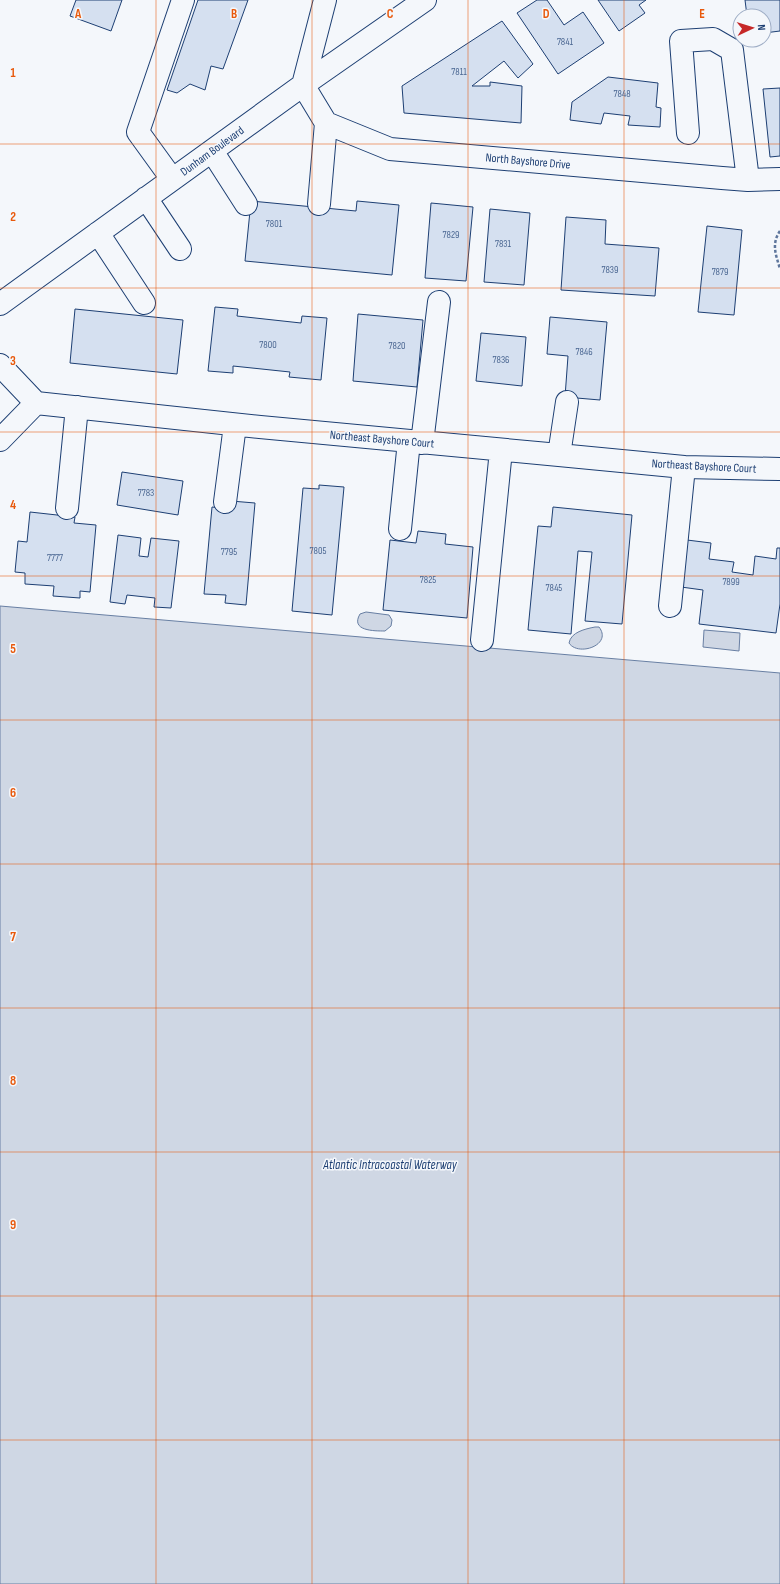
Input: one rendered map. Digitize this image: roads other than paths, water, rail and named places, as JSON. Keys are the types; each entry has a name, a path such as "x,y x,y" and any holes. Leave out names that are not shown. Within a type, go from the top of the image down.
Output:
{"street":[{"path":"172,179 138,132 183,0"},
{"path":"319,204 326,123 303,85 325,0"},
{"name":"Dunham Boulevard","path":"0,304 303,85 425,0"},
{"path":"688,133 681,42 713,39 732,50 748,180"},
{"name":"North Bayshore Drive","path":"326,123 390,149 748,180 780,179"},
{"path":"212,151 246,204"},
{"path":"146,198 180,249"},
{"path":"98,233 144,304"},
{"path":"400,529 439,302"},
{"path":"0,365 36,403 0,440"},
{"path":"559,455 567,402"},
{"name":"Northeast Bayshore Court","path":"36,403 235,425 501,450 684,466 780,469"},
{"path":"67,508 77,407"},
{"path":"224,502 235,425"},
{"path":"482,640 501,450"},
{"path":"670,606 684,466"}],"water":[{"name":"Atlantic Intracoastal Waterway","path":"0,606 780,673 780,1584 0,1584"},
{"path":"366,612 389,615 392,620 391,626 385,631 375,631 361,627 358,624 360,614"},
{"path":"599,627 602,633 598,644 586,649 579,649 573,647 569,643 572,636 575,634"},
{"path":"704,630 740,633 739,651 703,647"}]}
